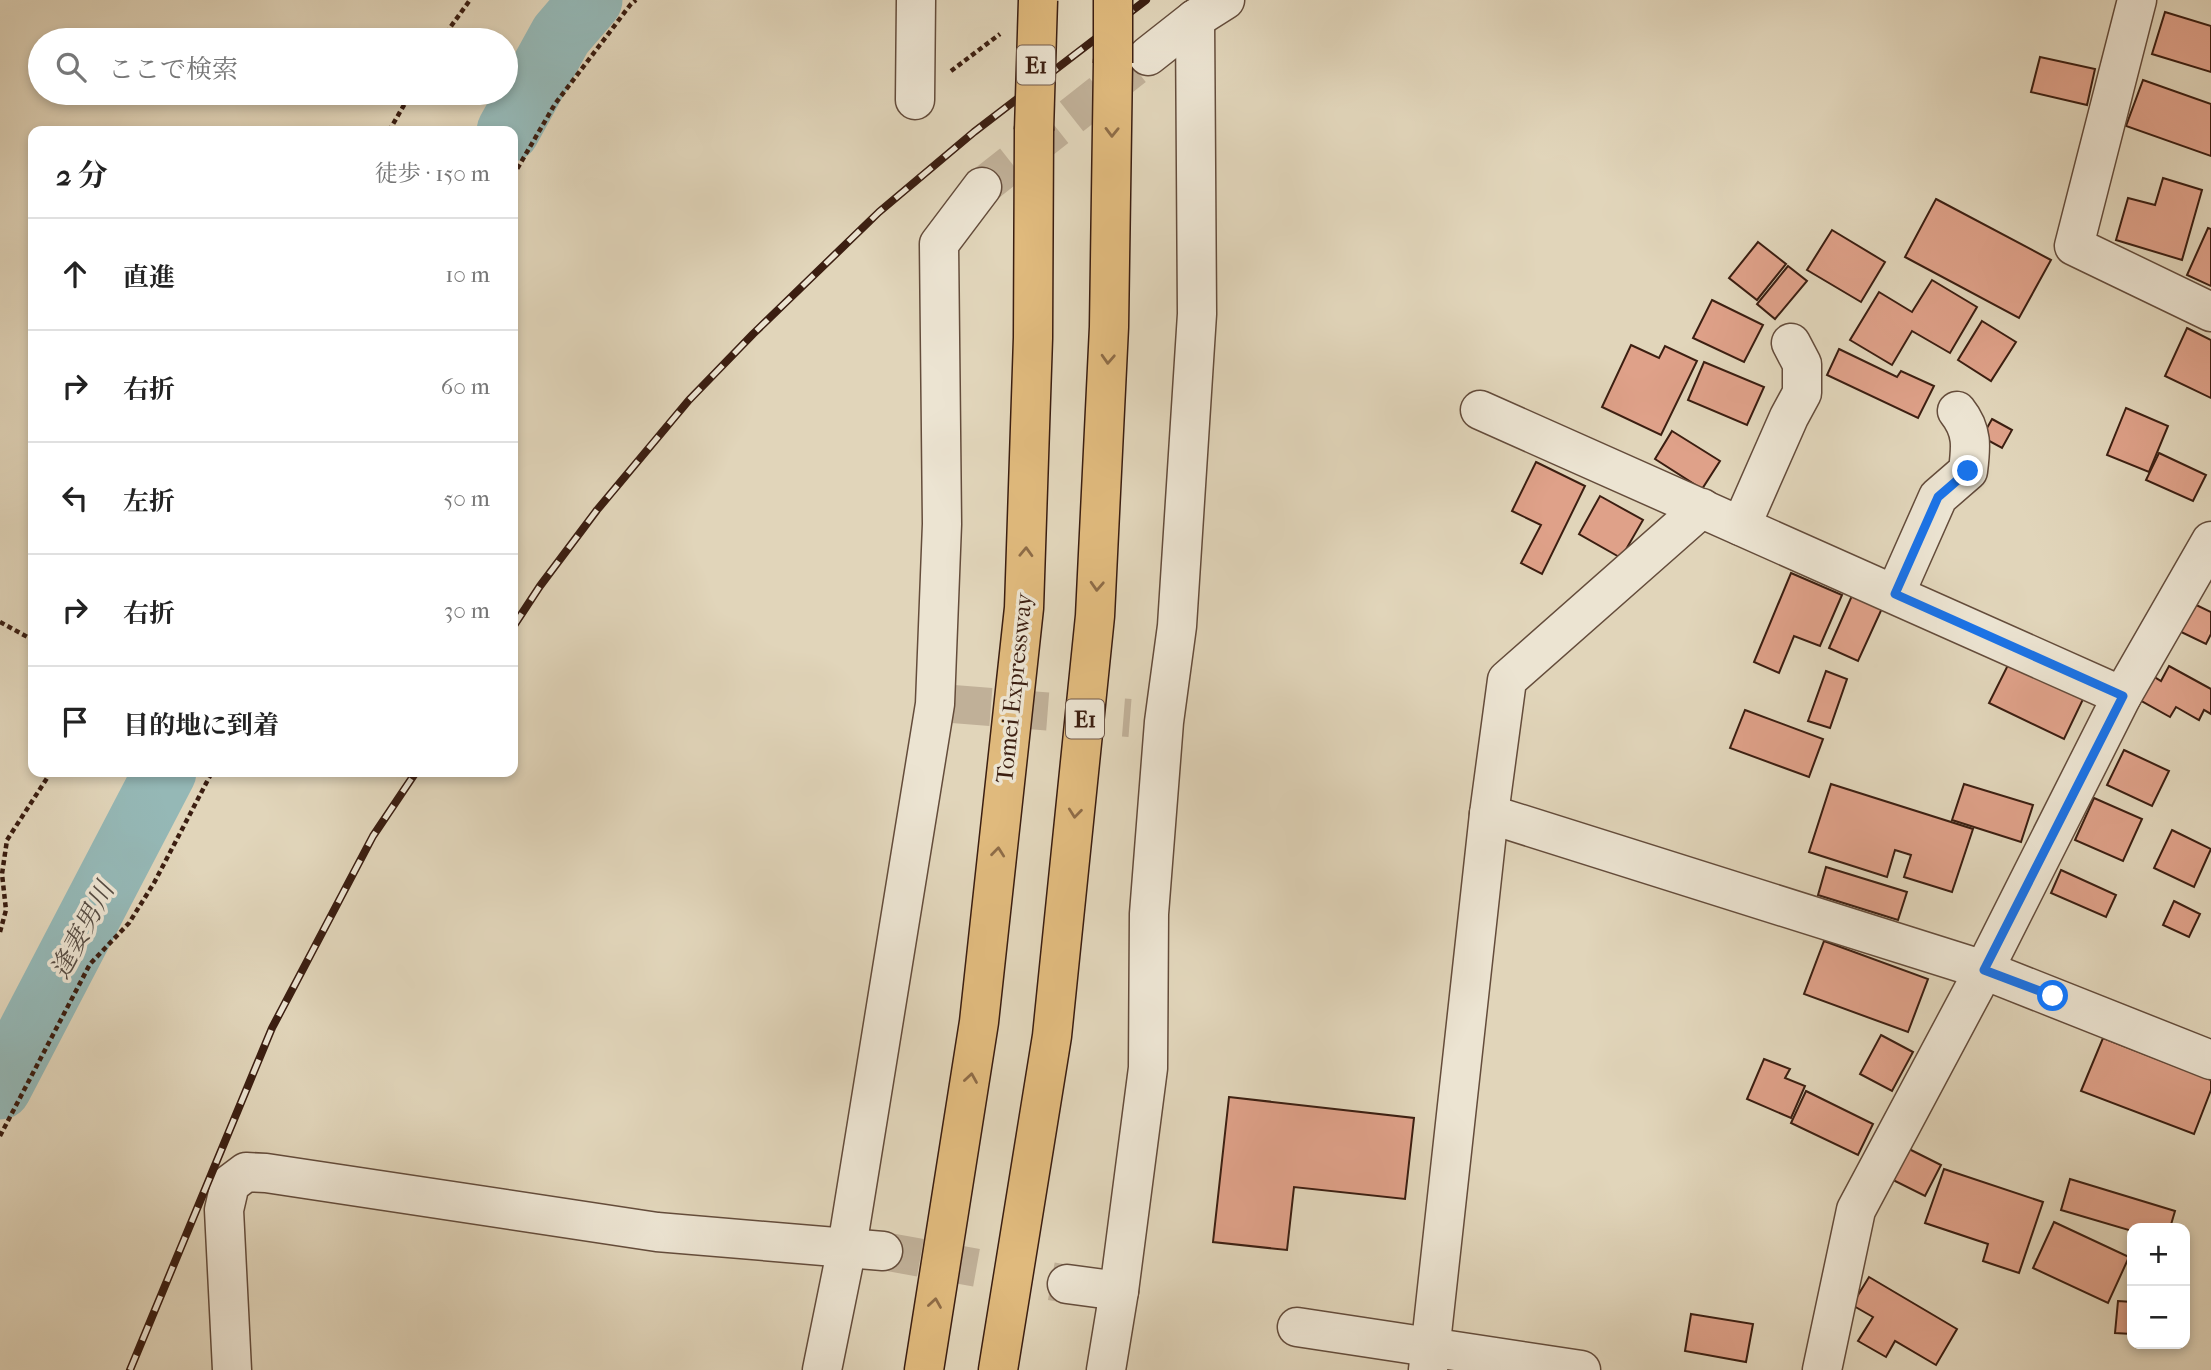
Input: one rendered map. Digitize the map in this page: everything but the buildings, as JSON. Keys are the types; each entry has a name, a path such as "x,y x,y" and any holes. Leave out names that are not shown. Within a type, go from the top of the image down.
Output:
{"highway":[{"name":"Tomei Expressway","path":"924,1370 979,1022 1024,608 1033,338 1038,0"},
{"name":"E1","path":"998,1370 1052,1036 1095,616 1110,327 1131,60 1113,0"}],"street":[{"path":"915,100 916,0"},
{"path":"2137,0 2074,246 2211,312"},
{"path":"1131,60 1210,9"},
{"path":"1106,1370 1119,1291 1147,1068 1147,720 1177,626 1198,314 1210,9"},
{"path":"822,1370 865,1249 944,704 939,244 982,187"},
{"path":"1741,526 1802,393 1802,364 1791,343"},
{"path":"1480,410 2123,696"},
{"path":"1895,594 1938,497 1968,471 1968,424 1957,411"},
{"path":"1429,1358 1489,814 1507,680 1702,508"},
{"path":"1822,1370 1856,1210 1984,970 2123,696 2211,541"},
{"path":"1489,814 1984,970 2211,1060"},
{"path":"232,1370 224,1210 230,1184 246,1172 657,1232 865,1249"},
{"path":"1067,1284 1119,1291"},
{"path":"1297,1327 1429,1358 1581,1370"}],"path":[{"path":"450,28 470,0"},
{"path":"518,167 555,104 636,0"},
{"path":"915,100 1000,33"},
{"path":"392,126 404,105"},
{"path":"0,622 28,637"},
{"path":"0,932 6,910 2,874 7,840 48,777"},
{"path":"0,1136 90,964 129,923 154,883 209,777"}],"waterway":[{"name":"逢妻男川","path":"511,126 561,35 591,0"},
{"name":"逢妻男川","path":"0,1088 162,777"}],"tunnel":[{"path":"982,187 1134,67"},
{"path":"953,704 1130,718"},
{"path":"883,1251 1067,1284"}],"railway":[{"path":"518,619 597,510 689,400 753,334 879,212 974,132 1146,0"},
{"path":"130,1370 272,1028 373,836 413,777"}],"route":[{"path":"1968,471 1938,497 1895,594 2123,696 1984,970 2053,996"}]}
